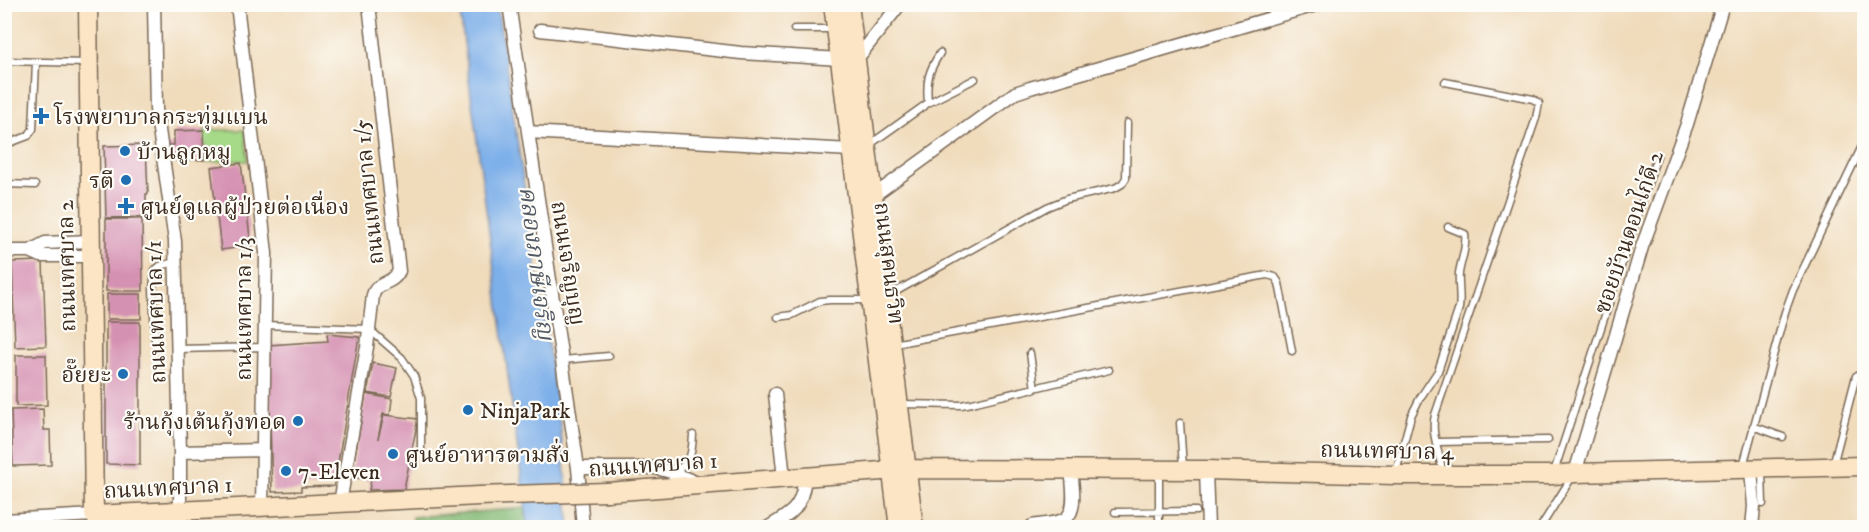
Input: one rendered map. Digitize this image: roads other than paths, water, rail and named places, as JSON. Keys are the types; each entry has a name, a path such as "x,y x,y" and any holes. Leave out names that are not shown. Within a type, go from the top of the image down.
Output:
{"street":[{"name":"ถนนเทศบาล 2","path":"88,4 94,521"},
{"name":"ถนนเทศบาล 1/1","path":"154,4 156,109 175,241 181,519"},
{"name":"ถนนเทศบาล 1/3","path":"237,4 266,253 262,507"},
{"name":"ถนนเทศบาล 1/5","path":"340,503 375,288 389,283 396,278 399,271 369,4"},
{"name":"ถนนเจริญบุญ","path":"509,4 578,468 583,528"},
{"name":"ถนนสุคนธวิท","path":"833,4 836,29 848,59"},
{"name":"ถนนสุคนธวิท","path":"849,4 848,59 859,149 900,469 914,528"},
{"path":"540,30 741,53 848,59 900,4"},
{"path":"873,196 1016,93 1319,4"},
{"name":"ซอยบัานดอนไก่ดี 2","path":"1575,473 1642,247 1687,124 1724,4"},
{"path":"528,132 859,149"},
{"name":"ถนนสุคนธวิท","path":"859,149 873,196 878,298 892,344 892,404"},
{"path":"4,251 30,251 45,243 90,248"},
{"path":"775,394 784,478"},
{"path":"180,452 263,450"},
{"name":"ถนนเทศบาล 4","path":"900,469 1206,470 1395,475 1553,475 1864,466"},
{"path":"578,468 644,467 671,472 701,485"},
{"name":"ถนนสุคนธวิท","path":"899,528 900,469"},
{"name":"ถนนเทศบาล 1","path":"4,520 181,519 262,507 606,492 900,469"},
{"path":"1032,526 1068,517 1072,509 1074,493 1071,469"},
{"path":"1206,470 1208,528"},
{"path":"1752,470 1754,506 1752,528"},
{"path":"767,528 794,512 804,491 805,477"}],"lane":[{"path":"795,29 836,29"},
{"path":"928,103 927,78 940,53"},
{"path":"4,61 88,63"},
{"path":"4,146 28,135 33,129 36,62"},
{"path":"859,149 928,103 975,79"},
{"path":"1442,475 1440,455 1433,431 1435,415 1536,118 1539,103 1533,99 1445,82"},
{"path":"778,317 792,315 820,301 878,298 1047,207 1067,199 1115,188 1126,178 1127,123"},
{"path":"1763,504 1752,470 1753,426 1793,290 1864,142"},
{"path":"1553,475 1657,156"},
{"path":"4,184 35,185"},
{"path":"1395,475 1411,416 1438,371 1459,309 1459,277 1466,242 1465,234 1448,227"},
{"path":"155,340 153,288 155,270 175,261"},
{"path":"892,344 1267,275 1275,277 1280,283 1292,351"},
{"path":"265,325 369,329 402,358 414,376 421,398 421,449"},
{"path":"178,349 264,347"},
{"path":"1030,353 1035,388"},
{"path":"562,360 609,356"},
{"path":"892,404 961,405 1108,370"},
{"path":"1832,467 1856,376 1864,371"},
{"path":"1180,423 1183,470"},
{"path":"1753,426 1783,437"},
{"path":"671,472 683,467 688,461 693,435"},
{"path":"1437,442 1548,440"},
{"path":"1159,470 1159,528"},
{"path":"1540,528 1575,473"},
{"path":"1115,512 1196,511"}],"water":[{"path":"459,5 497,5 561,431 570,527 528,527"}],"place":[{"name":"โรงพยาบาลกระทุ่มแบน","path":"41,116"},
{"name":"บ้านลูกหมู","path":"125,151"},
{"name":"รตี","path":"126,180"},
{"name":"ศูนย์ดูแลผู้ป่วยต่อเนื่อง","path":"126,206"},
{"name":"อั๊ยยะ","path":"123,374"},
{"name":"NinjaPark","path":"468,410"},
{"name":"ร้านกุ้งเต้นกุ้งทอด","path":"298,421"},
{"name":"ศูนย์อาหารตามสั่ง","path":"393,454"},
{"name":"7-Eleven","path":"286,471"}],"water label":[{"name":"คลองภาษีเจริญ","path":"537,263"}]}
